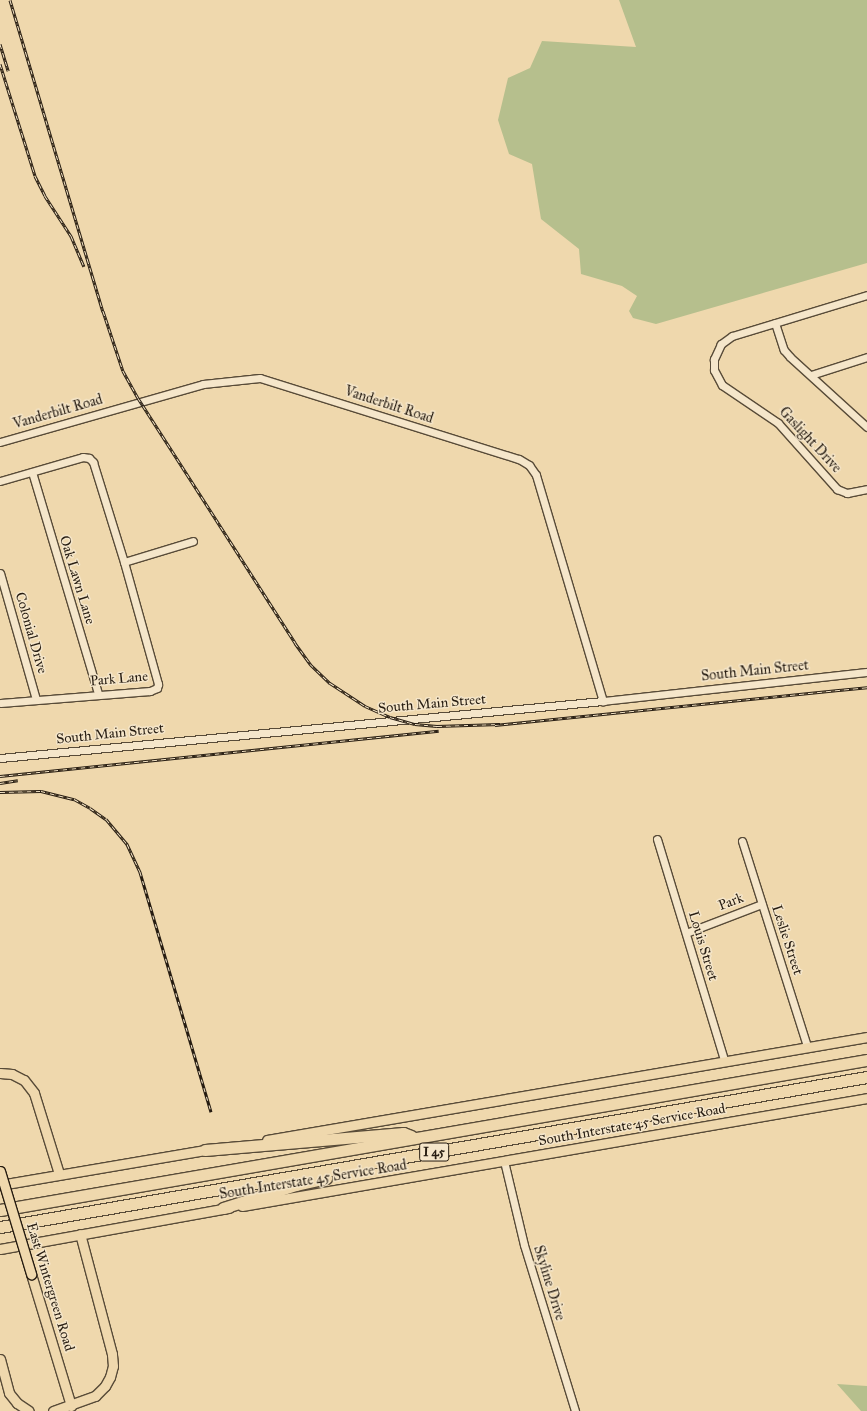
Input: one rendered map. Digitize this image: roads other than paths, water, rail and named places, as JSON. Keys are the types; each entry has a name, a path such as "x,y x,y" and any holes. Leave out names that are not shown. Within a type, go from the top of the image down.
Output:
{"highway":[{"name":"I 45","path":"0,1210 867,1060"},
{"name":"I 45","path":"0,1227 867,1077"},
{"path":"205,1150 403,1133 416,1138"},
{"path":"223,1208 296,1185 357,1170 381,1161"}],"main road":[{"path":"0,1185 412,1116 724,1060 867,1037"},
{"path":"0,1073 12,1074 24,1080 34,1092 59,1174"},
{"name":"South Interstate 45 Service Road","path":"0,1249 223,1208 867,1098"},
{"name":"East Wintergreen Road","path":"0,1171 72,1408"},
{"path":"53,1411 72,1408 95,1396 100,1392 110,1377 112,1366 112,1354 80,1234"},
{"path":"0,1359 9,1393 17,1403 30,1411"}],"street":[{"name":"Gaslight Drive","path":"867,295 732,336 721,344 714,360 714,370 717,378 729,391 765,413 778,423 837,489 847,493 867,489"},
{"path":"775,323 784,350 867,427"},
{"path":"811,375 867,357"},
{"name":"Vanderbilt Road","path":"0,442 203,384 260,378 519,459 529,465 536,475 603,701"},
{"name":"Park Lane","path":"0,482 83,457 89,458 93,462 124,562 158,684 157,688 150,691 0,703"},
{"name":"Oak Lawn Lane","path":"32,472 98,694"},
{"path":"124,562 193,541"},
{"name":"Colonial Drive","path":"0,573 36,699"},
{"name":"South Main Street","path":"0,758 603,701 867,672"},
{"name":"Louis Street","path":"657,839 724,1060"},
{"name":"Leslie Street","path":"742,841 807,1046"},
{"name":"Park","path":"686,933 762,904"},
{"name":"Skyline Drive","path":"504,1161 526,1252 575,1411"}],"railway":[{"path":"10,0 103,311 123,371 138,398 295,643 310,664 330,683 365,706 390,717 415,724 437,726 500,724"},
{"path":"0,44 8,71"},
{"path":"0,64 35,176 45,196 71,236 84,266"},
{"path":"495,725 867,687"},
{"path":"0,776 439,731"},
{"path":"0,783 18,780"},
{"path":"0,792 41,791 74,799 106,819 127,844 140,872 211,1112"}]}
